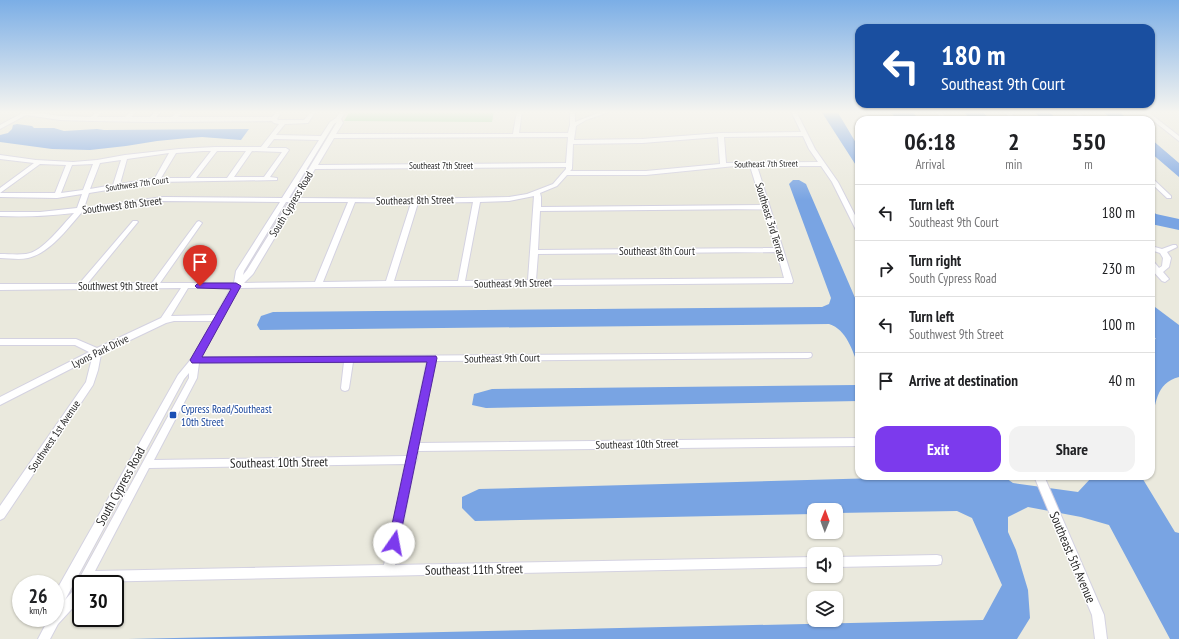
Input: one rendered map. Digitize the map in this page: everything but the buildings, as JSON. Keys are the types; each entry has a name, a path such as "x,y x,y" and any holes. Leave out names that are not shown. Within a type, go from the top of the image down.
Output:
{"street":[{"path":"263,149 269,141"},
{"name":"South Cypress Road","path":"64,588 181,377 195,360 236,286 240,271 321,141"},
{"name":"South Cypress Road","path":"236,286 250,272 329,141"},
{"path":"566,173 569,165 570,142 644,141"},
{"path":"721,141 723,165"},
{"path":"808,141 835,182 855,222"},
{"path":"230,178 250,149"},
{"path":"0,157 38,163 70,164 173,152 250,149 286,150 266,179"},
{"path":"193,178 215,150"},
{"path":"157,180 173,152"},
{"path":"116,186 125,157"},
{"path":"0,256 26,256 41,250 79,210 97,162"},
{"path":"0,191 38,163"},
{"path":"57,196 70,164"},
{"name":"Southeast 3rd Terrace","path":"753,164 789,281"},
{"name":"Southeast 7th Street","path":"566,173 646,173 723,165 822,164"},
{"name":"Southeast 7th Street","path":"314,167 569,165"},
{"name":"Southeast 8th Street","path":"293,200 415,201 510,199 537,194 554,185 566,173"},
{"name":"Southwest 7th Court","path":"0,195 57,196 157,180 193,178 275,179"},
{"path":"1155,184 1169,197"},
{"path":"532,282 538,209 537,194"},
{"name":"Southwest 8th Street","path":"0,214 79,210 151,200 293,200"},
{"path":"461,283 477,200"},
{"path":"318,284 352,201"},
{"path":"390,284 415,201"},
{"path":"538,209 766,207"},
{"path":"81,286 135,222"},
{"path":"154,286 199,223"},
{"path":"1155,249 1162,251 1173,247"},
{"name":"Southeast 8th Court","path":"535,252 780,250"},
{"path":"1158,272 1165,267 1167,258 1162,251"},
{"path":"1155,269 1165,279"},
{"name":"Southeast 9th Street","path":"236,286 532,282 789,281"},
{"path":"164,320 186,286"},
{"name":"Southwest 9th Street","path":"0,287 236,286"},
{"path":"164,320 174,318 218,318"},
{"name":"Lyons Park Drive","path":"0,401 164,320"},
{"path":"0,342 76,342 97,352"},
{"name":"Southwest 1st Avenue","path":"0,515 90,383 97,352"},
{"name":"Southeast 9th Court","path":"195,360 808,355"},
{"path":"388,571 415,447 432,358"},
{"path":"345,388 349,359"},
{"name":"South Cypress Road","path":"87,575 193,378 195,360"},
{"name":"Southeast 10th Street","path":"415,447 855,442"},
{"name":"Southeast 10th Street","path":"146,464 412,460"},
{"name":"Southeast 5th Avenue","path":"1040,480 1098,615 1102,639"},
{"path":"843,562 937,560"},
{"name":"Southeast 11th Street","path":"124,581 388,571 807,562"},
{"name":"South Cypress Road","path":"64,609 72,600"},
{"name":"South Cypress Road","path":"44,639 50,627"}],"water":[{"path":"159,141 90,150 52,149 0,142"},
{"path":"840,141 855,141 855,164"},
{"path":"1155,142 1179,163 1179,177 1155,156"},
{"path":"793,180 799,180 806,184 855,298 855,358 845,336 829,324 260,330 257,325 261,316 273,312 822,307 829,304 831,298 789,184"},
{"path":"1155,213 1179,219 1179,230 1155,225"},
{"path":"1155,307 1179,325 1179,377 1165,384 1158,396 1155,407 1155,339"},
{"path":"855,385 855,401 486,408 472,405 474,394 492,389"},
{"path":"855,479 855,480 1009,480 1013,483 1078,492 1089,480 1143,480 1175,532 1179,533 1179,639 1170,639 1109,525 1081,517 1028,507 1008,517 1008,532 1016,550 1028,590 1030,618 1017,639 128,639 807,624 807,627 843,627 843,623 983,620 1002,585 972,518 957,511 843,513 843,503 807,503 807,514 475,521 462,508 462,497 479,489"}],"place":[{"name":"Cypress Road/Southeast 10th Street","path":"173,415"}],"route":[{"path":"200,286 236,286 195,360 432,358 415,447 394,543"}]}
